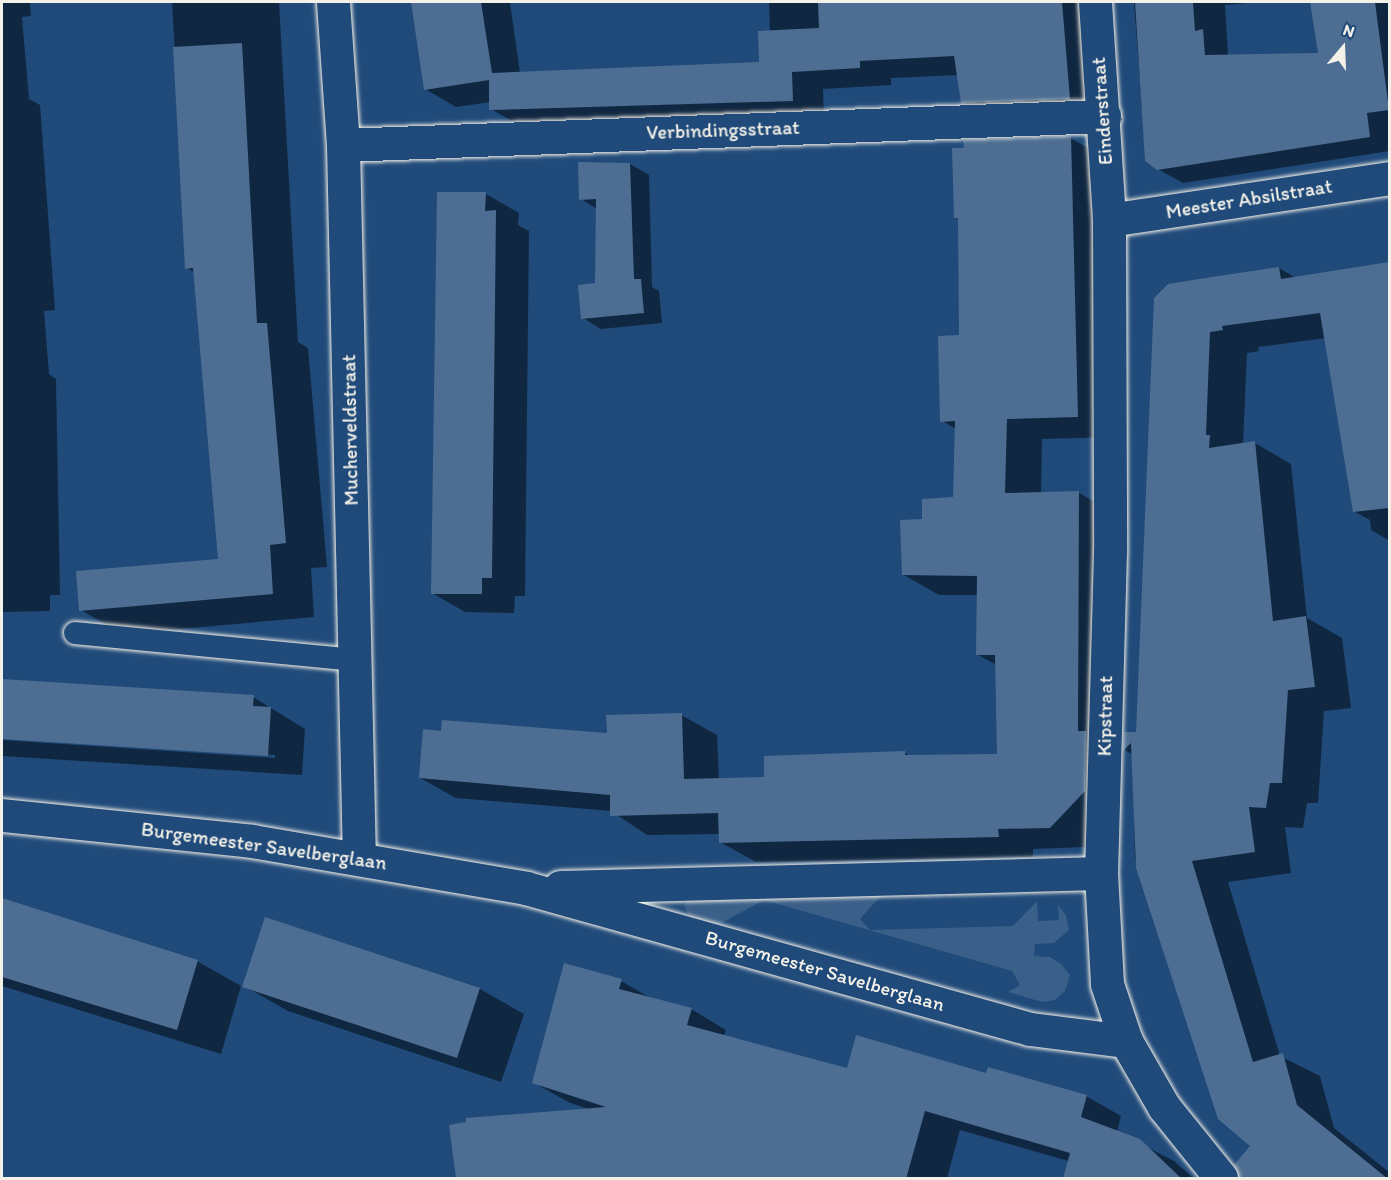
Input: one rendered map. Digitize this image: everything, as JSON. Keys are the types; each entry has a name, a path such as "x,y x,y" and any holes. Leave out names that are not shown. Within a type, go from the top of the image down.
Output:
{"street":[{"name":"Mucherveldstraat","path":"333,2 343,145 359,859"},
{"name":"Einderstraat","path":"1095,2 1109,220"},
{"name":"Verbindingsstraat","path":"343,145 1104,116"},
{"name":"Meester Absilstraat","path":"1109,220 1389,178"},
{"name":"Kipstraat","path":"1109,220 1110,552 1101,873 1107,984 1126,1041 1164,1107 1221,1179"},
{"name":"Burgemeester Savelberglaan","path":"2,815 252,841 526,888 1030,1029 1126,1041"},
{"name":"Burgemeester Savelberglaan","path":"526,888 1101,873"}],"lane":[{"path":"75,633 355,660"}],"shaded area":[{"path":"886,890 860,919 870,930 1013,926 1037,901 1038,921 1059,920 1058,905 1066,915 1069,930 1054,943 1035,944 1034,956 1050,957 1061,964 1070,975 1065,991 1055,1000 1042,1002 1008,992 1020,985 1012,971 764,900 716,926 691,918 684,907 689,897"}],"building":[{"path":"411,2 481,2 492,73 759,62 758,31 819,28 818,2 1062,2 1070,99 961,103 954,56 860,61 860,68 792,72 793,101 489,110 489,80 424,90"},
{"path":"1135,2 1193,2 1195,31 1203,29 1205,55 1318,53 1310,2 1375,2 1389,110 1367,113 1370,137 1157,170 1145,161"},
{"path":"242,43 257,323 267,323 286,543 270,545 273,594 79,611 76,571 218,559 193,268 185,269 173,47"},
{"path":"1071,136 1078,417 1007,419 1005,493 1079,491 1078,731 1086,731 1085,791 1050,828 998,829 999,837 719,843 718,813 610,816 610,795 419,778 423,729 441,731 442,720 607,733 606,715 682,713 684,779 764,777 764,756 905,751 905,755 997,754 995,655 976,655 977,576 902,575 900,520 922,519 922,499 953,497 955,421 940,422 938,336 959,335 958,218 954,218 952,148 964,148 963,140"},
{"path":"578,162 630,163 634,279 641,279 644,313 581,319 578,285 595,283 596,199 579,200"},
{"path":"437,192 486,192 485,211 496,210 492,578 482,578 482,594 431,594"},
{"path":"1389,262 1389,508 1353,512 1320,313 1222,326 1223,330 1210,332 1206,435 1210,435 1209,448 1255,441 1273,621 1306,616 1315,687 1288,690 1282,783 1270,783 1266,808 1249,807 1255,852 1192,861 1253,1062 1283,1053 1297,1105 1388,1179 1239,1179 1234,1165 1250,1146 1218,1119 1136,868 1131,743 1123,751 1124,732 1136,732 1154,298 1168,284 1212,277 1279,267 1281,279"},
{"path":"2,679 254,695 253,706 271,707 268,756 2,739"},
{"path":"2,898 198,960 177,1030 2,977"},
{"path":"265,917 480,988 457,1058 242,987"},
{"path":"564,963 622,979 619,989 692,1008 687,1025 847,1068 856,1035 986,1073 988,1067 1087,1095 1081,1117 1140,1139 1182,1179 1063,1179 1070,1153 925,1111 906,1179 456,1178 449,1125 466,1122 466,1118 606,1107 532,1083"}]}
